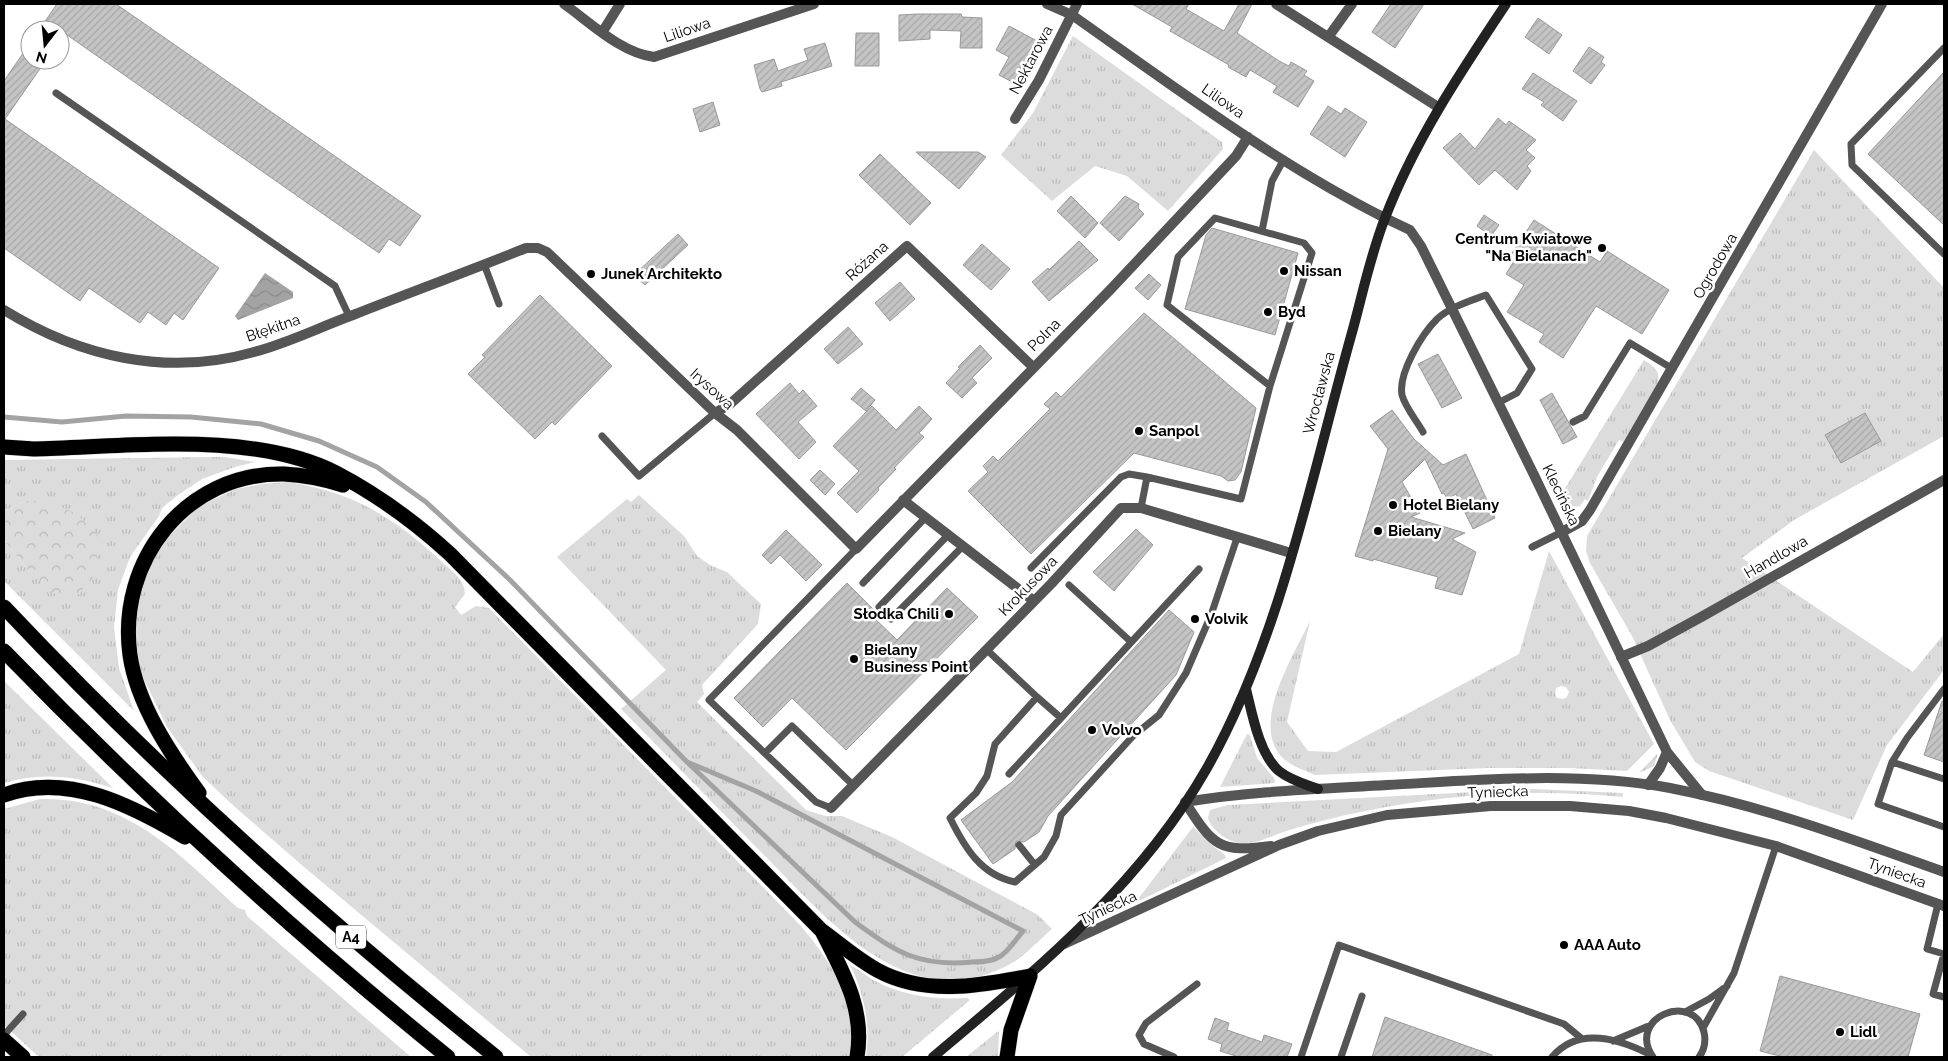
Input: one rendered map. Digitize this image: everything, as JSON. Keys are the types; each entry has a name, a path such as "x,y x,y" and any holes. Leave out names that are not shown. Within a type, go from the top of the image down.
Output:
{"highway":[{"path":"4,447 34,449 185,445 260,450 323,467 369,492 406,517 468,571 821,930 871,966 908,982 941,987 1030,976 1009,1036 1007,1057"},
{"path":"220,820 198,792 162,735 148,710 136,679 130,654 128,615 136,579 142,563 152,545 176,516 197,500 227,484 257,477 285,474 319,478 369,492"},
{"name":"A4","path":"4,607 127,732 220,820 330,919 496,1057"},
{"path":"4,651 98,745 210,852 349,975 448,1057"},
{"path":"4,795 39,788 60,787 82,790 108,799 166,825 210,852"},
{"path":"821,930 843,971 857,1008 860,1023 857,1057"},
{"path":"4,1040 23,1057"}],"main road":[{"name":"Wrocławska","path":"933,1057 1030,976 1064,944 1140,865 1185,802 1217,750 1246,689 1264,641 1291,554 1385,218 1412,152 1438,107 1506,4"},
{"path":"1246,689 1257,731 1269,758 1279,771 1318,789"}],"street":[{"name":"Liliowa","path":"564,4 629,50 642,55 654,56 814,4"},
{"path":"603,32 620,4"},
{"name":"Liliowa","path":"1047,4 1072,15 1248,137 1343,197 1385,218"},
{"name":"Nektarowa","path":"1015,119 1039,80 1077,4"},
{"path":"1276,4 1438,107"},
{"path":"1329,36 1352,4"},
{"name":"Ogrodowa","path":"1562,532 1578,524 1586,517 1882,4"},
{"name":"Polna","path":"856,549 1210,185 1236,156 1248,137"},
{"name":"Klecińska","path":"1385,218 1410,230 1421,246 1562,532 1667,752 1702,795"},
{"name":"Różana","path":"715,413 730,404 907,246 1033,367"},
{"name":"Błękitna","path":"4,310 43,332 108,356 143,363 199,362 254,352 526,248 538,248 547,252"},
{"name":"Irysowa","path":"547,252 715,413 737,430 856,549"},
{"name":"Handlowa","path":"1621,658 1687,625 1944,480"},
{"path":"903,500 1034,601"},
{"name":"Krokusowa","path":"831,808 987,650 1121,508 1141,508 1291,554"},
{"path":"1648,785 1660,768 1667,752"},
{"name":"Tyniecka","path":"1185,802 1225,796 1318,789 1532,778 1576,778 1648,785 1702,795 1792,819 1944,872"},
{"path":"1185,802 1207,834 1218,843 1242,850 1280,845"},
{"name":"Tyniecka","path":"1064,944 1280,845 1350,823 1420,811 1491,806 1570,806 1629,811 1666,818 1776,846 1941,905"}],"lane":[{"path":"1944,48 1851,144 1852,165 1944,254"},
{"path":"56,93 334,286 349,316"},
{"path":"1262,231 1272,182 1284,159"},
{"path":"1031,568 1121,477 1129,474 1241,499 1270,386 1312,253 1304,243 1215,218 1178,258 1167,305 1270,386"},
{"path":"484,264 499,304"},
{"path":"1423,432 1402,397 1402,383 1415,350 1437,320 1451,310 1486,295 1532,369 1517,393 1498,403"},
{"path":"1573,422 1585,416 1630,343 1673,369"},
{"path":"602,436 640,476 715,413"},
{"path":"1141,508 1147,477"},
{"path":"862,583 925,518"},
{"path":"1532,547 1562,532"},
{"path":"879,607 948,535"},
{"path":"1037,697 995,744 987,776 976,793 950,818 980,865 998,879 1015,882 1044,857 1056,836 1061,815 1133,736 1159,715 1186,673 1211,615 1237,538"},
{"path":"891,619 963,546"},
{"path":"831,808 816,802 709,700 856,549"},
{"path":"1009,774 1130,641 1199,569"},
{"path":"1069,585 1130,641"},
{"path":"987,650 1061,718"},
{"path":"1944,689 1907,738 1892,762 1878,804 1944,827"},
{"path":"765,754 792,726 854,786"},
{"path":"1892,762 1944,779"},
{"path":"1020,845 1035,865"},
{"path":"1703,1028 1728,984 1776,846"},
{"path":"1941,905 1927,949 1944,954 1933,994 1944,997"},
{"path":"1302,1057 1339,945 1564,1024 1581,1038"},
{"path":"1174,1057 1144,1044 1139,1035 1146,1023 1197,984"},
{"path":"1613,1041 1651,1025 1665,1013 1684,1012 1709,999 1728,984"},
{"path":"1341,1057 1362,996"},
{"path":"1684,1012 1695,1017 1703,1028 1706,1039 1703,1055"},
{"path":"4,1035 24,1014"},
{"path":"1651,1025 1647,1041 1652,1056"},
{"path":"1552,1057 1567,1043 1581,1038 1613,1041 1638,1049 1652,1056"}],"green space":[{"path":"1073,36 1222,142 1223,149 1168,211 1127,176 1095,166 1052,201 1001,155 1033,113"},
{"path":"1814,150 1944,288 1944,436 1794,520 1742,558 1913,672 1944,634 1944,670 1887,745 1853,820 1709,771 1695,762 1670,720 1632,636 1590,563 1586,551 1587,536"},
{"path":"1644,360 1657,372 1657,384 1623,442 1619,440 1597,477 1588,501 1585,499 1580,506 1571,508 1561,498 1561,495"},
{"path":"225,457 255,462 202,479 162,508 159,516 130,557 118,590 114,627 119,668 134,711 4,581 4,540 33,576 25,501 4,511 4,460"},
{"path":"287,482 310,486 351,499 388,519 424,545 453,571 463,584 465,594 455,607 461,615 476,606 489,608 800,925 833,970 847,1002 851,1038 849,1057 531,1057 304,867 203,777 167,727 140,671 134,628 139,593 156,554 166,539 196,509 236,489"},
{"path":"639,495 684,536 697,556 710,565 727,572 761,604 758,624 702,685 704,694 697,702 806,810 825,816 842,816 892,837 1038,915 1052,929 1027,952 1012,963 974,978 939,980 905,971 873,955 843,933 815,907 621,709 666,670 557,557 627,499 631,502"},
{"path":"25,501 50,502 77,514 96,533 100,540 95,575 79,594 59,597 33,576 4,540 4,511"},
{"path":"1549,551 1654,744 1627,771 1569,768 1489,768 1315,775 1296,767 1283,758 1272,739 1273,705 1286,669 1310,621 1287,722 1308,751 1336,752 1519,654","holes":["1566,687 1569,692 1567,697 1563,699 1557,698 1556,688"]},
{"path":"4,681 113,788 72,778 58,777 32,777 4,783"},
{"path":"1247,734 1250,735 1257,758 1274,778 1275,783 1220,787"},
{"path":"1658,753 1654,766 1639,773"},
{"path":"1533,789 1623,793 1623,797 1526,793 1430,800 1336,817 1248,843 1227,839 1217,832 1208,818 1210,810 1228,805"},
{"path":"40,799 71,801 99,807 125,818 150,832 195,868 238,908 245,910 247,916 411,1057 39,1057 4,1025 4,809"},
{"path":"1193,827 1225,855 1226,858 1135,903"},
{"path":"850,965 873,980 896,990 919,996 967,998 970,1000 902,1057 866,1057 868,1033 863,998"},
{"path":"999,1031 998,1057 966,1057 997,1032"}],"water":[{"path":"265,273 293,292 293,298 238,320 235,316"}],"building":[{"path":"57,4 116,4 421,216 400,246 389,239 379,253 70,37 70,20 46,20"},
{"path":"1132,4 1189,4 1186,9 1224,31 1239,4 1252,4 1237,33 1279,61 1289,66 1291,62 1307,71 1304,75 1314,81 1298,107 1273,92 1277,86 1250,70 1246,77 1228,67 1229,65 1170,31 1172,27"},
{"path":"1391,4 1424,4 1395,48 1372,32"},
{"path":"961,14 962,17 982,18 982,48 960,48 961,31 930,30 930,39 899,41 899,15"},
{"path":"1538,18 1562,35 1549,54 1525,37"},
{"path":"1009,26 1037,41 1014,83 999,75 1009,57 996,50"},
{"path":"856,33 879,33 879,66 855,66"},
{"path":"825,43 832,66 781,82 782,86 762,92 754,65 774,59 778,71 808,60 804,49"},
{"path":"1589,47 1604,57 1601,62 1605,65 1591,84 1573,71"},
{"path":"20,58 20,70 39,70 5,119 219,268 183,320 174,313 166,325 148,312 140,323 89,288 80,301 4,248 4,81"},
{"path":"1944,72 1944,225 1868,154"},
{"path":"1533,73 1577,101 1563,121 1541,105 1544,102 1522,89"},
{"path":"713,102 720,125 700,132 693,109"},
{"path":"1328,106 1341,114 1345,108 1367,122 1345,157 1310,134"},
{"path":"1498,118 1506,125 1509,121 1536,140 1526,150 1535,158 1527,166 1531,171 1517,190 1495,170 1479,185 1443,148 1460,133 1475,149"},
{"path":"916,152 978,152 986,157 959,189"},
{"path":"880,154 931,203 910,225 859,175"},
{"path":"1071,196 1098,223 1085,238 1057,211"},
{"path":"1125,196 1139,204 1138,208 1144,214 1119,241 1100,223"},
{"path":"1484,215 1499,225 1491,236 1477,226"},
{"path":"1534,220 1600,262 1607,251 1669,290 1642,334 1596,306 1563,358 1539,342 1544,334 1507,312 1524,285 1506,274 1517,256 1512,253"},
{"path":"1212,228 1298,253 1275,335 1185,309 1206,235"},
{"path":"678,234 688,245 645,285 634,275"},
{"path":"1079,241 1098,260 1049,301 1032,282 1048,268 1049,270"},
{"path":"982,244 1010,269 991,290 963,265"},
{"path":"1149,274 1161,285 1148,300 1135,288"},
{"path":"900,282 915,299 890,321 875,303"},
{"path":"540,295 612,366 555,425 552,422 535,439 468,374 485,357 482,355"},
{"name":"Sanpol","path":"1144,313 1256,408 1241,472 1235,480 1228,481 1221,476 1134,453 1031,554 968,491 988,472 983,466 993,456 998,461 1050,409 1044,404 1056,392 1061,397"},
{"path":"848,327 863,344 838,364 824,349"},
{"path":"980,345 992,358 972,378 977,383 962,398 946,383 960,368 958,367"},
{"path":"1438,354 1462,398 1442,408 1418,364"},
{"path":"790,383 799,394 803,390 817,406 798,422 816,442 799,459 756,414"},
{"path":"861,388 875,400 866,411 851,399"},
{"path":"1552,393 1577,437 1563,444 1540,400"},
{"path":"872,406 896,430 919,406 932,419 919,433 924,437 894,468 896,469 878,488 879,490 857,513 837,493 859,471 833,446"},
{"path":"1392,410 1414,439 1443,465 1466,454 1495,518 1473,529 1456,494 1447,499 1444,493 1442,494 1425,459 1402,482 1420,513 1411,517 1465,533 1452,539 1476,552 1462,595 1435,588 1438,577 1373,559 1373,561 1355,556 1388,449 1370,426"},
{"path":"1865,413 1881,441 1841,463 1825,435"},
{"path":"820,470 835,484 825,495 810,480"},
{"path":"1136,529 1153,545 1114,591 1093,572"},
{"path":"786,530 822,565 806,581 780,555 771,564 762,555"},
{"name":"Bielany Business Point","path":"847,583 876,612 872,616 897,640 947,588 978,617 846,750 792,698 763,727 734,698"},
{"name":"Volvo","path":"1169,610 1194,632 1176,675 1048,816 1039,832 1024,842 1016,841 1015,849 993,864 961,820 1012,782"},
{"path":"1942,701 1944,702 1944,762 1924,755"},
{"name":"Lidl","path":"1780,976 1920,1014 1908,1057 1784,1057 1760,1051"},
{"path":"1385,1017 1492,1055 1492,1057 1372,1057"},
{"path":"1215,1018 1229,1023 1227,1030 1262,1042 1264,1035 1292,1044 1287,1057 1239,1057 1220,1051 1222,1044 1208,1039"}],"waterway":[{"path":"4,417 62,422 126,416 191,417 261,424 319,441 377,467 426,502 509,579 687,762 855,922 870,933 910,956 923,960 954,963 996,959 1008,950 1023,931 756,791 687,762"}],"place":[{"name":"Centrum Kwiatowe \"Na Bielanach\"","path":"1602,248"},
{"name":"Nissan","path":"1284,271"},
{"name":"Junek Architekto","path":"591,274"},
{"name":"Byd","path":"1268,312"},
{"name":"Sanpol","path":"1139,431"},
{"name":"Hotel Bielany","path":"1393,505"},
{"name":"Bielany","path":"1378,531"},
{"name":"Słodka Chili","path":"949,614"},
{"name":"Volvik","path":"1195,619"},
{"name":"Bielany Business Point","path":"854,659"},
{"name":"Volvo","path":"1092,730"},
{"name":"AAA Auto","path":"1564,945"},
{"name":"Lidl","path":"1840,1032"}]}
